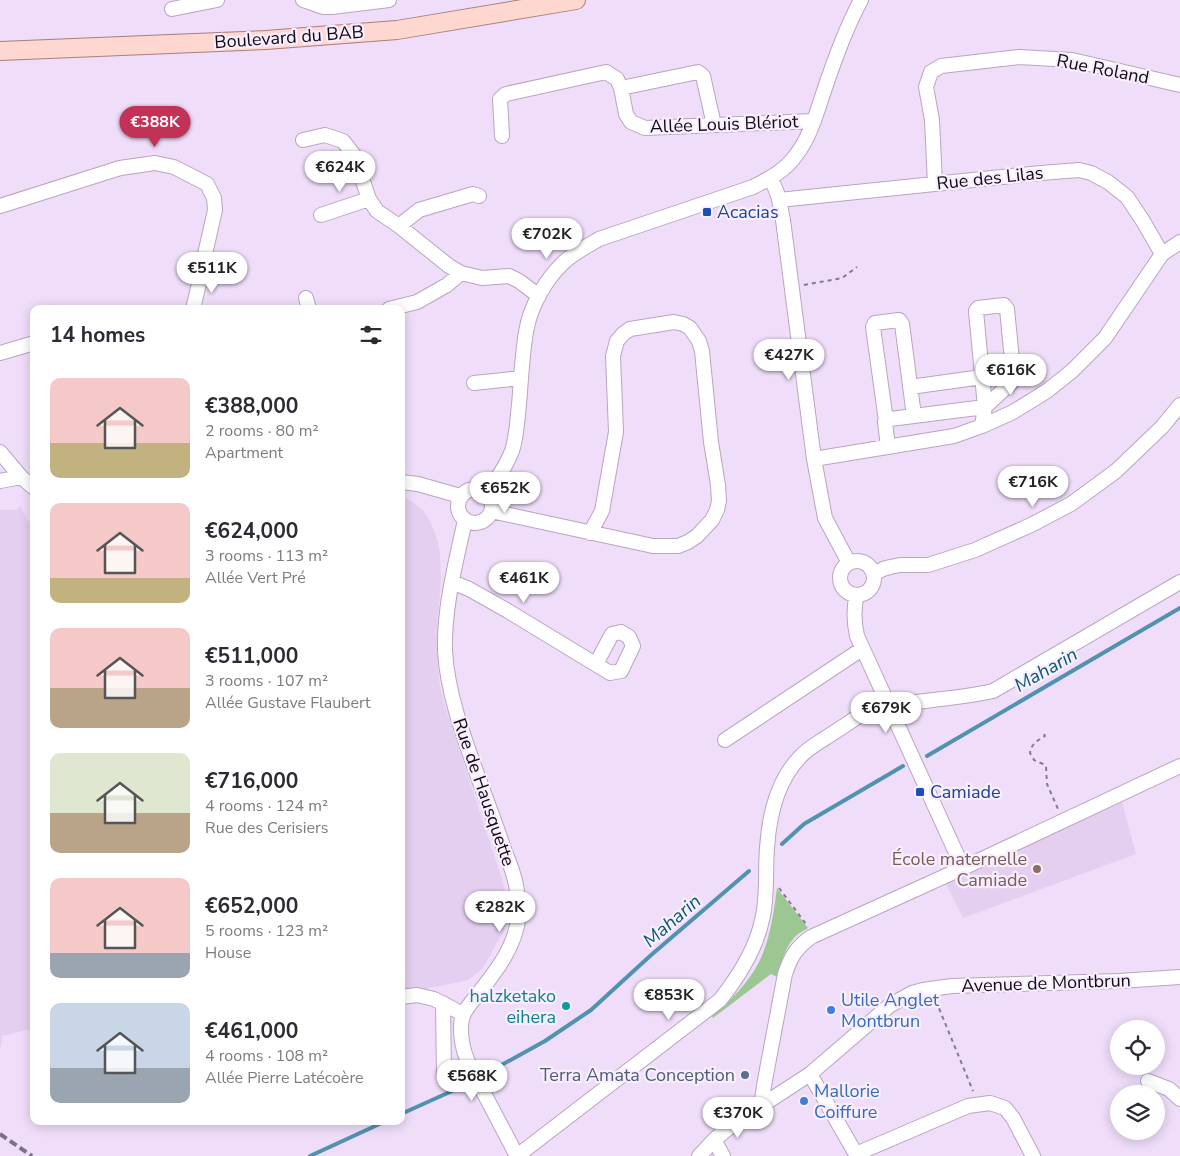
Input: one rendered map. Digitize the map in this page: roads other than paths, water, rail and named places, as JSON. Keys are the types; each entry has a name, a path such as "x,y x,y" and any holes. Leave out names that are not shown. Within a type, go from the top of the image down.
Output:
{"main road":[{"path":"396,30 427,14 503,0"},
{"name":"Boulevard du BAB","path":"0,51 266,40 396,30 576,0"}],"street":[{"path":"172,9 217,0"},
{"path":"302,0 323,7 389,0"},
{"path":"484,492 496,480 504,468 512,450 517,428 526,331 539,296 553,274 564,262 599,239 753,187 770,179 796,156 808,137 834,60 861,0"},
{"name":"Rue Roland","path":"935,184 932,120 926,87 931,72 941,66 1018,57 1072,60 1180,85"},
{"path":"502,136 500,100 506,94 606,72 617,79 621,88 698,72 703,76 714,125"},
{"name":"Allée Louis Blériot","path":"621,88 626,114 631,122 645,128 814,120"},
{"path":"303,140 326,135 343,141 354,155 369,199 377,210 449,266 461,273 482,278 510,276 539,296"},
{"path":"0,206 120,168 155,163 174,167 207,184 214,198 215,210 193,305"},
{"name":"Rue des Lilas","path":"779,200 1079,170 1108,182 1127,197 1144,221 1162,254"},
{"path":"770,179 774,184 779,200 814,458 825,518 849,563"},
{"path":"399,226 418,210 473,194 479,196"},
{"path":"321,215 369,199"},
{"path":"814,458 954,436 1013,412 1072,371 1105,338 1162,254 1180,242"},
{"path":"405,305 417,302 461,273"},
{"path":"886,422 890,419 985,407 1014,380 1007,309 1004,305 978,308 976,312 985,407 982,426"},
{"path":"888,447 873,327 875,323 899,320 902,324 914,416"},
{"path":"491,511 590,533 653,546 678,546 697,536 717,510 719,501 718,485 702,351 695,334 683,324 674,322 630,329 618,341 613,356 616,432 602,511 590,533"},
{"path":"0,353 30,344"},
{"path":"474,383 521,378"},
{"path":"910,387 982,378"},
{"path":"874,574 883,569 900,565 928,565 975,550 1072,504 1116,471 1162,427 1180,405"},
{"path":"0,452 30,485"},
{"path":"0,481 21,477"},
{"path":"405,482 418,484 460,496"},
{"path":"479,489 484,492 491,500 491,511 480,522 465,520 461,516 458,506 460,496 469,490 479,489"},
{"name":"Rue de Hausquette","path":"463,1014 506,955 514,935 519,913 517,888 471,756 448,678 445,651 446,620 465,520"},
{"path":"859,562 868,566 874,574 874,580 869,591 858,595 847,592 843,588 840,577 849,563 859,562"},
{"path":"452,582 469,589 596,664"},
{"path":"405,996 417,995 434,999 463,1014 460,1023 461,1036 463,1050 469,1066 517,1156 720,1000 733,983 754,945 762,921 766,899 769,828 773,806 783,783 800,757 812,747 875,706 993,691 1180,582"},
{"path":"858,595 854,605 854,621 857,636 963,868"},
{"path":"725,740 862,649"},
{"path":"762,1106 765,1080 785,974 790,958 799,946 811,937 1180,766"},
{"name":"Avenue de Montbrun","path":"700,1156 714,1140 732,1125 810,1074 889,1006 912,993 952,986 1180,977"},
{"path":"443,1003 444,1075"},
{"path":"810,1074 857,1155 968,1106 990,1103 1005,1108 1013,1118 1033,1156"},
{"path":"1148,1081 1170,1089 1180,1099"},
{"path":"714,1140 723,1156"}],"waterway":[{"name":"Maharin","path":"927,756 1180,608"},
{"name":"Maharin","path":"782,844 804,824 903,766"},
{"name":"Maharin","path":"487,1073 545,1041 591,1010 650,956 749,871"},
{"name":"Maharin","path":"405,1112 461,1087"},
{"name":"Maharin","path":"310,1156 377,1125"}],"railway":[{"path":"0,1134 32,1156"}],"place":[{"name":"Acacias","path":"707,212"},
{"name":"Camiade","path":"920,792"},
{"name":"École maternelle Camiade","path":"1037,869"},
{"name":"halzketako eihera","path":"566,1006"},
{"name":"Utile Anglet Montbrun","path":"831,1010"},
{"name":"Terra Amata Conception","path":"745,1075"},
{"name":"Mallorie Coiffure","path":"804,1101"}]}
